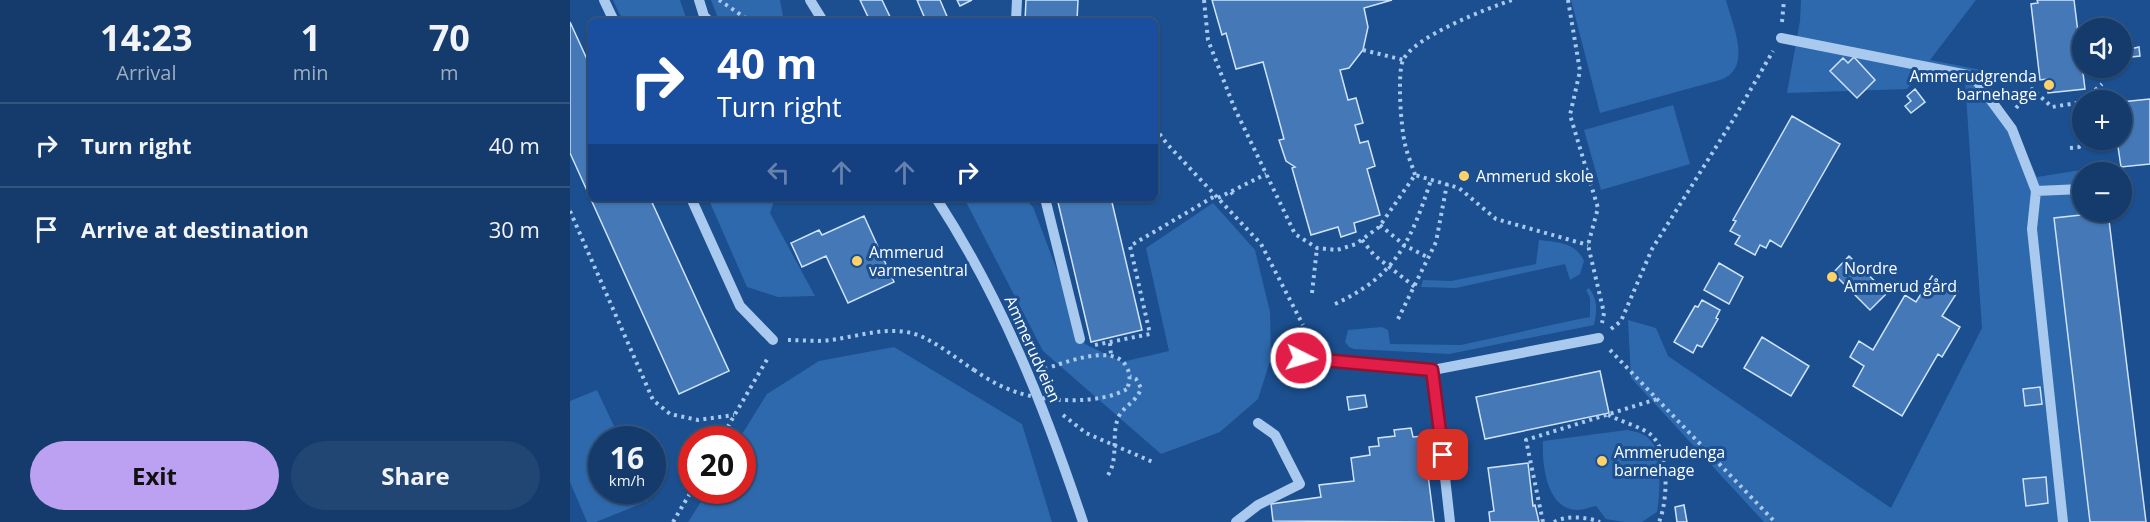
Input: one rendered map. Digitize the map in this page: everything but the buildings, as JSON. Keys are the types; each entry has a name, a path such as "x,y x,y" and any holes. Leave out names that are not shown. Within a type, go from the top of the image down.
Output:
{"street":[{"path":"604,0 613,18"},
{"path":"699,0 706,18"},
{"path":"810,0 821,18"},
{"path":"1016,18 1017,0"},
{"path":"1780,38 1973,76 2012,129 2036,191 2032,229 2063,522"},
{"path":"2036,191 2072,189"},
{"path":"692,201 740,306 773,340"},
{"name":"Ammerudveien","path":"938,201 983,277 1017,345 1044,409 1083,522"},
{"path":"1046,201 1080,339"},
{"path":"1301,358 1432,370 1599,338"},
{"path":"1432,370 1449,522"},
{"path":"1236,522 1258,505 1300,484 1275,435 1258,423"}],"path":[{"path":"719,0 746,18"},
{"path":"1204,0 1208,40 1234,107 1295,234 1317,248 1337,250 1356,244 1380,225 1415,175"},
{"path":"1415,175 1404,143 1400,74 1404,60 1412,49 1445,28 1512,0"},
{"path":"1568,0 1580,71 1570,115 1598,208 1588,245 1604,313 1599,338"},
{"path":"1599,338 1621,321 1652,249 1733,120 1780,38 1784,0"},
{"path":"1363,50 1404,60"},
{"path":"2096,90 2102,84"},
{"path":"2012,129 2016,106 2032,89 2052,107 2072,104"},
{"path":"1158,131 1261,244 1303,325"},
{"path":"1080,339 1091,346 1150,334 1130,246 1217,197 1266,174"},
{"path":"1415,175 1459,188 1496,219 1588,245"},
{"path":"1258,186 1260,177"},
{"path":"1335,304 1358,294 1389,268 1418,219 1431,180"},
{"path":"1398,319 1436,242 1447,184"},
{"path":"1231,192 1235,197"},
{"path":"570,211 653,400 670,414 698,420 735,415"},
{"path":"1380,225 1404,245 1429,258"},
{"path":"1362,240 1374,255 1415,286"},
{"path":"1312,293 1317,248"},
{"path":"728,426 771,352 773,340 828,341 878,332 906,332 935,344 988,379 1017,392 1053,399 1089,399 1112,396 1127,389 1130,381 1124,362 1111,356 1086,358 1045,369"},
{"path":"1599,338 1775,522"},
{"path":"1110,343 1111,356"},
{"path":"1108,475 1112,469 1116,423 1119,415 1133,402 1141,388 1136,379 1130,376"},
{"path":"1543,522 1526,440 1657,399"},
{"path":"1063,415 1086,433 1155,463"},
{"path":"1607,415 1649,432 1658,443 1663,458 1666,493 1659,522"},
{"path":"673,522 684,504"},
{"path":"1554,522 1563,517 1600,522"}],"shaded area":[{"path":"613,0 680,0 686,18 625,18 620,15"},
{"path":"711,0 780,0 783,16 781,18 718,18"},
{"path":"1571,0 1726,0 1738,45 1736,66 1730,74 1720,80 1600,113"},
{"path":"1801,0 1976,0 1930,60 1981,70 2019,138 2037,177 2072,171 2072,217 2054,219 2090,522 1764,522 1631,378 1628,320 1656,328 1668,356 1891,508 1982,328 1965,81 1923,69 1907,89 1787,93 1800,21"},
{"path":"1673,105 1690,164 1601,190 1584,130"},
{"path":"709,201 774,201 770,213 815,296 778,297 747,287"},
{"path":"966,201 1027,201 1033,207 1085,344 1122,362 1169,351 1146,248 1213,203 1255,250 1270,312 1271,358 1258,399 1220,432 1161,454 1043,351"},
{"path":"1539,240 1565,244 1576,250 1584,261 1580,274 1570,280 1565,264 1456,288 1421,287 1423,280 1451,281 1536,264"},
{"path":"1589,288 1596,306 1594,325 1449,354 1354,349 1345,342 1348,330 1382,327 1388,330 1390,344 1461,345 1590,317 1590,298 1586,290"},
{"path":"894,347 1022,424 1052,522 688,522 700,504 756,504 756,426 747,426 767,394 819,361"},
{"path":"597,390 614,426 588,426 588,504 641,504 596,522 587,522 570,482 570,401"},
{"path":"1627,430 1647,437 1655,448 1659,476 1657,512 1642,522 1624,522 1606,519 1596,506 1577,510 1567,508 1558,502 1552,494 1545,473 1543,441"}],"place":[{"name":"Ammerudgrenda barnehage","path":"2049,85"},
{"name":"Ammerud skole","path":"1464,176"},
{"name":"Ammerud varmesentral","path":"857,261"},
{"name":"Nordre Ammerud gård","path":"1832,277"},
{"name":"Ammerudenga barnehage","path":"1602,461"}],"route":[{"path":"1301,358 1432,370 1443,455"}]}
